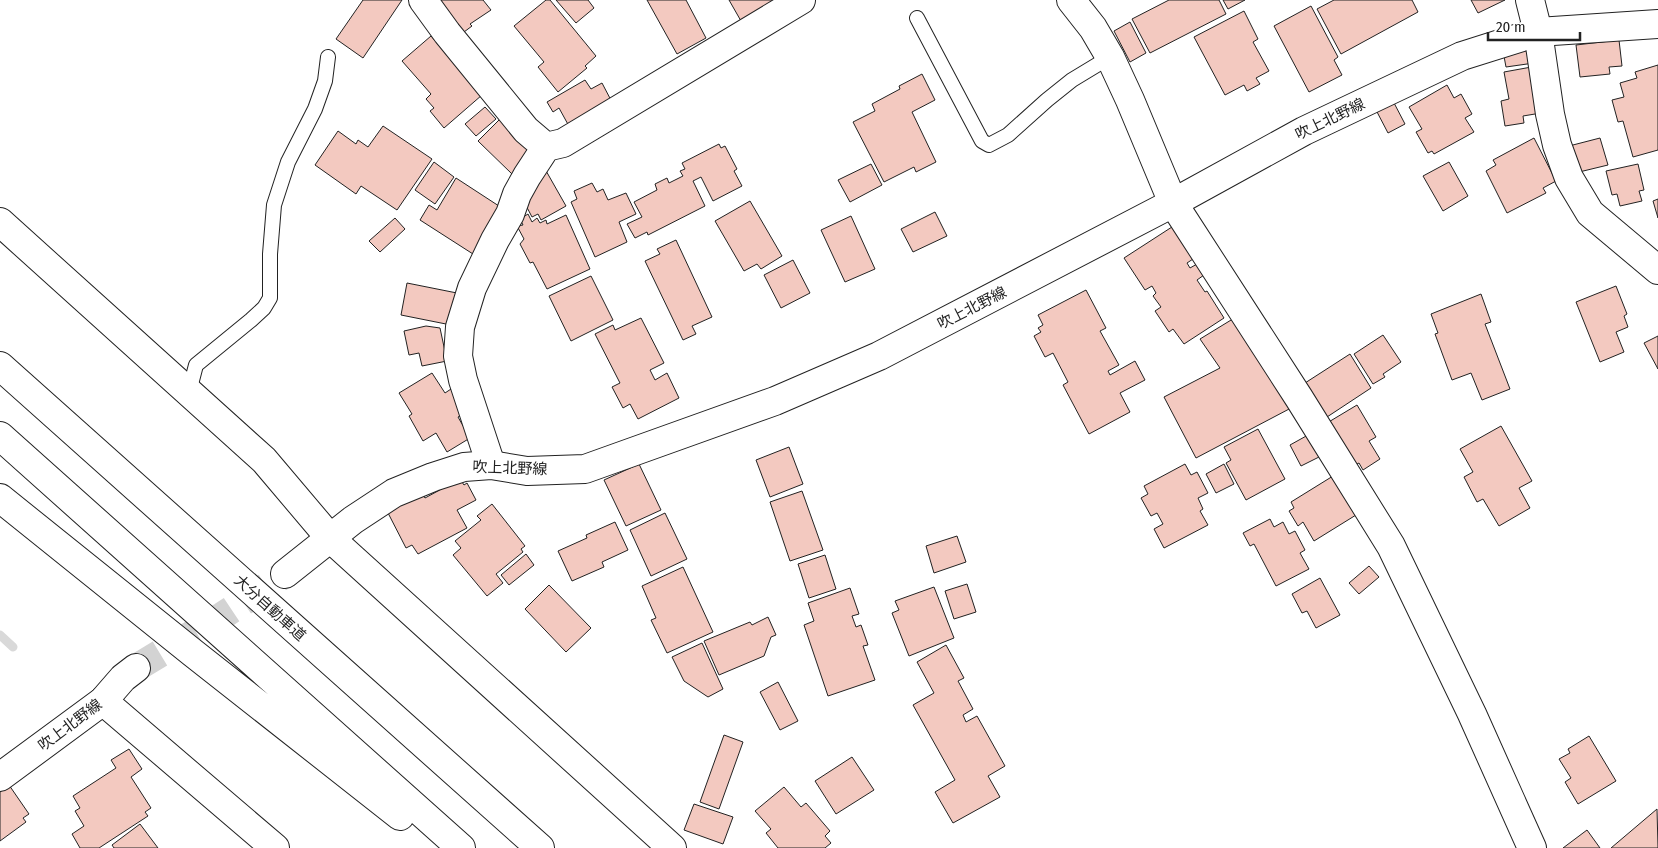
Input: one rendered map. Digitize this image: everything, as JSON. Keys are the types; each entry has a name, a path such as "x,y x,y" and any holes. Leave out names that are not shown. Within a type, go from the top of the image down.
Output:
{"main road":[{"path":"423,0 447,33 526,130 546,147"},
{"path":"492,466 463,380 458,356 460,327 472,288 510,214 517,194 546,147 563,143 801,0"},
{"path":"1071,0 1093,28 1110,57 1174,203 1294,389 1391,546 1472,714 1532,848"},
{"path":"1530,0 1538,32 1550,114 1557,145 1568,178 1590,213 1658,270"},
{"name":"吹上北野線","path":"285,574 353,520 394,493 433,477 464,467 492,466 527,471 584,469 775,401 879,356 1174,203 1313,126 1462,56 1538,32 1658,24"},
{"path":"0,222 264,460 330,538 672,848"},
{"name":"大分自動車道","path":"0,366 540,848"},
{"path":"0,436 461,848"},
{"path":"0,498 201,660 440,848"},
{"name":"吹上北野線","path":"0,777 103,701 136,668"},
{"path":"103,701 275,848"}],"lane":[{"path":"917,18 982,141 989,145 1008,135 1072,80 1110,57"},
{"path":"189,392 196,365 251,320 264,308 270,298 270,254 274,205 288,162 315,109 325,81 328,57"}],"building":[{"path":"363,0 402,0 363,58 336,39"},
{"path":"435,0 483,0 491,10 470,24 472,26 460,35"},
{"path":"546,0 550,0 596,56 585,66 587,68 558,92 538,67 544,62 514,26"},
{"path":"556,0 588,0 594,8 576,23"},
{"path":"647,0 686,0 706,38 677,54"},
{"path":"729,0 778,0 741,21"},
{"path":"1169,0 1219,0 1226,14 1150,53 1132,19"},
{"path":"1223,0 1245,0 1228,9"},
{"path":"1334,0 1412,0 1418,12 1341,54 1317,9"},
{"path":"1471,0 1505,0 1478,13"},
{"path":"1311,6 1338,57 1334,60 1342,75 1309,92 1274,26"},
{"path":"1244,11 1258,39 1253,42 1269,71 1256,78 1260,84 1247,91 1244,85 1225,95 1194,37"},
{"path":"1130,22 1146,53 1130,62 1114,31"},
{"path":"431,36 482,95 444,128 430,111 434,108 426,99 431,94 402,61"},
{"path":"1619,40 1622,66 1609,67 1610,74 1580,77 1576,45"},
{"path":"1531,46 1534,63 1506,67 1503,51"},
{"path":"1658,65 1658,150 1633,157 1623,121 1618,122 1612,100 1624,97 1620,83 1637,78 1635,72"},
{"path":"1537,66 1541,113 1523,116 1524,123 1505,126 1501,101 1509,99 1504,72"},
{"path":"922,74 935,100 912,112 936,162 916,172 914,167 884,182 853,122 875,111 872,104 900,89 899,86"},
{"path":"585,80 591,89 602,83 613,104 570,128 559,108 553,112 547,102"},
{"path":"1447,85 1454,98 1461,94 1472,114 1465,118 1474,132 1434,154 1432,151 1428,153 1416,132 1422,129 1409,107"},
{"path":"1393,101 1405,124 1388,133 1376,110"},
{"path":"485,107 496,119 476,136 465,124"},
{"path":"501,118 534,152 512,174 478,141"},
{"path":"383,126 432,159 397,210 361,186 356,194 315,165 338,131 356,144 358,140 368,147"},
{"path":"1534,138 1556,181 1543,188 1546,193 1507,213 1486,171 1496,165 1493,160"},
{"path":"1600,138 1608,165 1575,173 1569,146"},
{"path":"719,144 721,148 725,146 737,169 734,171 742,186 713,201 701,177 693,181 705,206 648,235 647,232 635,238 627,224 642,217 634,202 657,190 655,184 667,178 669,183 683,176 680,171 685,169 682,163"},
{"path":"434,162 454,177 435,204 415,190"},
{"path":"1449,162 1468,196 1443,211 1423,176"},
{"path":"871,164 882,185 850,202 838,180"},
{"path":"1638,164 1644,190 1639,191 1642,201 1620,206 1617,194 1612,195 1606,171"},
{"path":"545,169 566,206 541,220 538,214 532,217 521,196"},
{"path":"456,178 502,208 473,254 420,220 429,205 437,210"},
{"path":"592,183 597,192 603,189 608,200 626,193 636,214 619,222 627,242 595,257 571,202 577,199 574,191"},
{"path":"1658,199 1658,218 1653,201"},
{"path":"750,201 782,256 761,269 757,264 744,271 715,221"},
{"path":"935,212 947,236 913,252 901,229"},
{"path":"528,214 532,222 537,218 540,223 546,220 547,224 566,215 590,269 547,289 533,262 530,263 520,244 524,239 517,226 523,225 520,219"},
{"path":"851,216 875,269 845,282 821,230"},
{"path":"395,218 405,229 380,252 369,241"},
{"path":"1175,225 1196,257 1187,263 1190,268 1197,264 1204,275 1197,280 1205,292 1207,291 1224,318 1184,344 1173,329 1169,332 1155,311 1161,307 1153,296 1156,293 1152,286 1145,290 1124,258"},
{"path":"676,240 712,317 692,326 696,334 683,340 645,261 660,254 657,249"},
{"path":"793,260 810,293 781,308 764,275"},
{"path":"591,276 613,320 571,341 549,296"},
{"path":"407,283 457,293 451,325 401,315"},
{"path":"1616,286 1627,314 1624,316 1628,327 1616,332 1624,352 1600,362 1576,302"},
{"path":"1086,290 1106,328 1100,331 1119,365 1108,371 1110,375 1135,361 1145,380 1120,393 1130,412 1089,434 1063,385 1068,382 1053,353 1045,357 1034,336 1041,332 1038,328 1043,325 1038,315"},
{"path":"1481,294 1491,322 1485,324 1510,389 1482,400 1471,373 1452,380 1435,334 1438,333 1431,314"},
{"path":"1236,317 1291,408 1196,458 1164,397 1220,368 1200,339"},
{"path":"641,318 664,363 650,370 655,380 667,373 679,398 638,419 630,404 623,408 612,387 620,383 595,334 613,325 615,330"},
{"path":"426,326 440,328 447,361 422,366 419,353 409,355 404,331"},
{"path":"1383,335 1401,362 1383,374 1385,377 1373,384 1354,354"},
{"path":"1658,336 1658,369 1644,343"},
{"path":"1350,354 1371,388 1327,417 1305,383"},
{"path":"432,373 445,393 451,389 465,413 458,417 470,438 447,452 436,433 423,441 409,416 412,414 399,393"},
{"path":"1357,405 1376,437 1369,441 1380,459 1363,470 1359,463 1353,466 1327,423"},
{"path":"1501,426 1532,481 1519,488 1530,508 1499,526 1483,499 1477,502 1464,477 1473,472 1460,449"},
{"path":"1258,429 1285,479 1246,500 1226,463 1231,460 1224,447"},
{"path":"1308,435 1319,457 1301,466 1290,445"},
{"path":"789,447 803,484 770,497 756,460"},
{"path":"639,464 661,510 626,526 604,480"},
{"path":"1185,464 1191,475 1197,472 1208,493 1198,498 1203,509 1200,511 1208,525 1164,548 1154,529 1163,524 1157,513 1151,516 1141,498 1148,494 1144,486"},
{"path":"1224,464 1234,484 1216,493 1206,474"},
{"path":"1333,476 1356,515 1314,541 1303,522 1298,526 1289,511 1294,508 1291,502"},
{"path":"460,479 464,485 467,483 476,500 457,510 467,528 418,554 412,545 406,548 387,511 422,493 425,498"},
{"path":"802,491 823,550 790,561 770,502"},
{"path":"492,504 525,546 521,549 523,552 496,574 503,583 487,596 453,555 461,548 455,541 481,520 477,516"},
{"path":"665,513 687,559 651,576 630,530"},
{"path":"1270,519 1274,527 1283,522 1289,534 1295,531 1305,550 1300,553 1309,569 1276,586 1254,544 1250,546 1243,533"},
{"path":"615,522 628,550 602,562 604,567 572,581 558,551 587,538 586,535"},
{"path":"957,536 966,562 934,573 926,546"},
{"path":"526,554 534,565 509,585 501,575"},
{"path":"825,555 836,589 809,598 798,564"},
{"path":"1369,566 1379,577 1359,594 1349,583"},
{"path":"683,567 713,632 667,653 651,620 656,618 642,586"},
{"path":"1320,578 1340,615 1316,628 1307,611 1302,613 1292,594"},
{"path":"967,584 976,612 954,619 945,591"},
{"path":"549,585 591,628 566,652 525,609"},
{"path":"934,587 954,638 909,656 892,613 899,610 895,601"},
{"path":"850,588 859,614 852,616 856,627 861,625 868,645 863,646 875,680 828,696 804,625 814,621 808,603"},
{"path":"768,617 776,635 771,637 764,656 719,675 704,641 750,622 752,625"},
{"path":"702,643 723,689 708,697 684,681 672,657"},
{"path":"946,645 964,678 958,681 973,709 963,715 966,722 977,716 1005,766 988,776 1000,797 953,823 935,792 955,780 913,705 934,693 917,662"},
{"path":"778,682 798,721 780,730 760,692"},
{"path":"724,735 743,742 719,809 700,802"},
{"path":"1589,736 1616,781 1578,804 1565,782 1571,778 1559,759 1570,753 1568,749"},
{"path":"129,749 142,769 131,777 151,808 145,812 148,816 99,848 80,848 72,834 84,826 75,811 80,808 73,796 116,768 111,760"},
{"path":"852,757 874,790 836,814 815,781"},
{"path":"9,785 29,814 23,818 26,822 0,841 0,792"},
{"path":"784,787 801,807 806,803 830,831 825,836 831,843 825,848 778,848 766,833 771,829 755,811"},
{"path":"694,804 733,817 723,844 684,830"},
{"path":"1657,809 1658,848 1611,848"},
{"path":"140,824 158,848 114,848 112,845"},
{"path":"1587,830 1600,848 1563,848"}],"waterway":[{"path":"0,635 13,647"}],"tunnel":[{"path":"136,668 222,616 285,574"}]}
